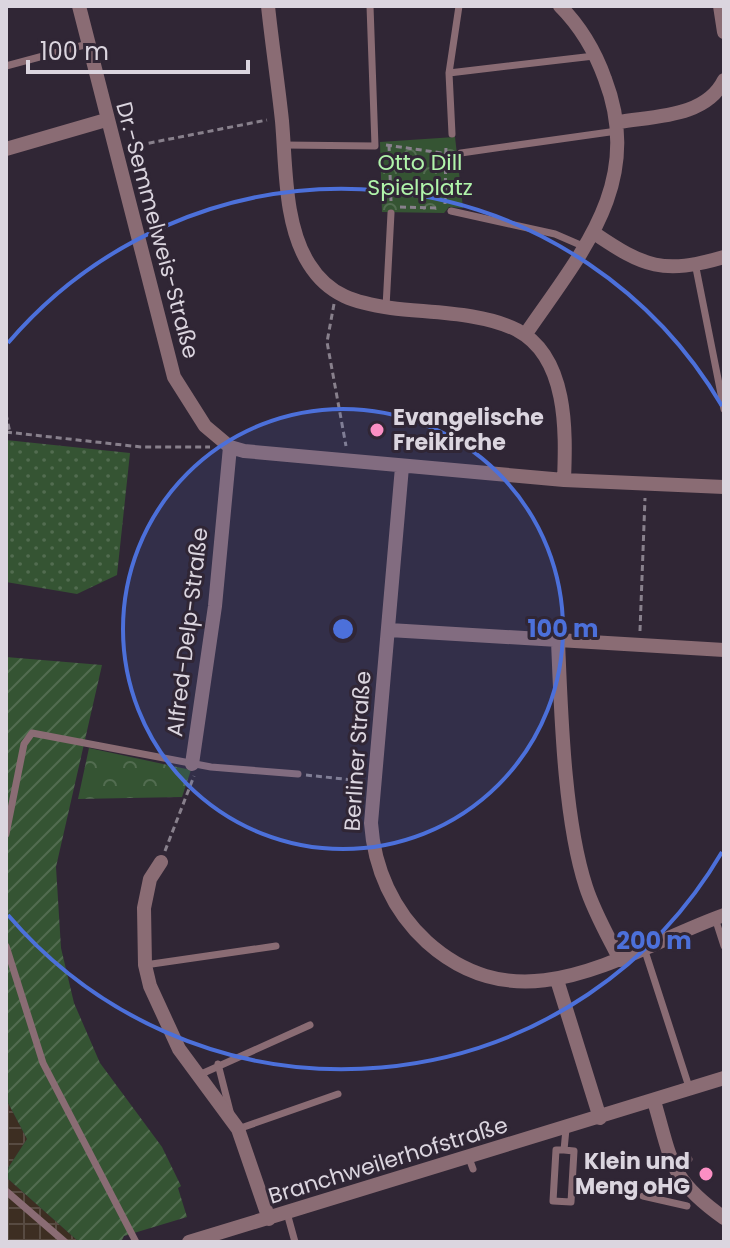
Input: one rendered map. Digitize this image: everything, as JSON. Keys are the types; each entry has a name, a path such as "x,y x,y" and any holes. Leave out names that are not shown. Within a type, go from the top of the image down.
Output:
{"street":[{"name":"Dr.-Semmelweis-Straße","path":"79,6 174,377 190,408 230,447"},
{"path":"268,6 293,217 302,250 318,276 338,295 386,307 476,319 525,335 547,363 558,388 565,437 564,480"},
{"path":"525,335 594,233 611,191 619,126 596,55 560,6"},
{"path":"720,6 724,32"},
{"path":"619,126 689,109 713,96 724,80"},
{"path":"6,149 106,120"},
{"path":"594,233 645,265 695,263 724,257"},
{"path":"230,447 261,454 402,467 564,480 724,487"},
{"name":"Alfred-Delp-Straße","path":"194,764 215,606 230,447"},
{"name":"Berliner Straße","path":"402,467 371,823 377,860 390,895 413,927 450,959 483,975 515,982 557,980 620,960 720,916"},
{"path":"389,630 724,650"},
{"path":"558,641 572,816 581,868 594,907 620,960"},
{"path":"161,862 146,891 145,965 163,1021 234,1123 269,1219"},
{"path":"557,980 600,1118"},
{"name":"Branchweilerhofstraße","path":"189,1242 226,1237 287,1213 471,1164 566,1129 724,1078"},
{"path":"654,1101 673,1163 684,1186 724,1218"}],"lane":[{"path":"284,145 375,146 370,6"},
{"path":"452,134 449,73 459,6"},
{"path":"6,66 88,44"},
{"path":"449,73 596,55"},
{"path":"461,153 619,126"},
{"path":"448,210 555,234 585,247"},
{"path":"386,307 391,213"},
{"path":"695,263 724,409"},
{"path":"6,834 24,744 32,733 194,764"},
{"name":"Alfred-Delp-Straße","path":"194,764 298,774"},
{"path":"720,916 724,946"},
{"path":"6,946 43,1063 136,1242"},
{"path":"145,965 276,946"},
{"path":"644,948 690,1090"},
{"path":"199,1075 310,1025"},
{"path":"218,1064 234,1123 338,1094"},
{"path":"564,1150 566,1129"},
{"path":"556,1150 564,1150 574,1151 571,1202 553,1201 556,1150"},
{"path":"673,1163 689,1159"},
{"path":"6,1191 65,1242"},
{"path":"643,1196 687,1206"},
{"path":"287,1213 295,1242"}],"path":[{"path":"114,150 281,117"},
{"path":"389,145 392,208 448,210 444,155 452,134"},
{"path":"375,146 389,145 444,155 461,153"},
{"path":"338,295 327,342 348,462"},
{"path":"6,414 8,432 141,447 230,447"},
{"path":"640,646 646,484"},
{"path":"161,862 194,764"},
{"path":"298,774 374,782"}],"shaded area":[{"path":"6,1099 27,1139 6,1171"},
{"path":"6,1177 79,1242 6,1242"}],"green space":[{"name":"Otto Dill Spielplatz","path":"455,137 463,208 449,207 444,213 382,212 380,142"},
{"path":"6,440 130,453 117,575 77,594 6,582"},
{"path":"6,657 102,665 56,867 61,948 74,1003 100,1063 162,1147 181,1186 178,1188 187,1217 124,1236 121,1242 79,1242 6,1177 6,1171 27,1139 6,1099"},
{"path":"89,748 191,770 182,797 78,799"}],"place":[{"name":"Evangelische Freikirche","path":"377,430"},
{"name":"Klein und Meng oHG","path":"706,1174"}]}
